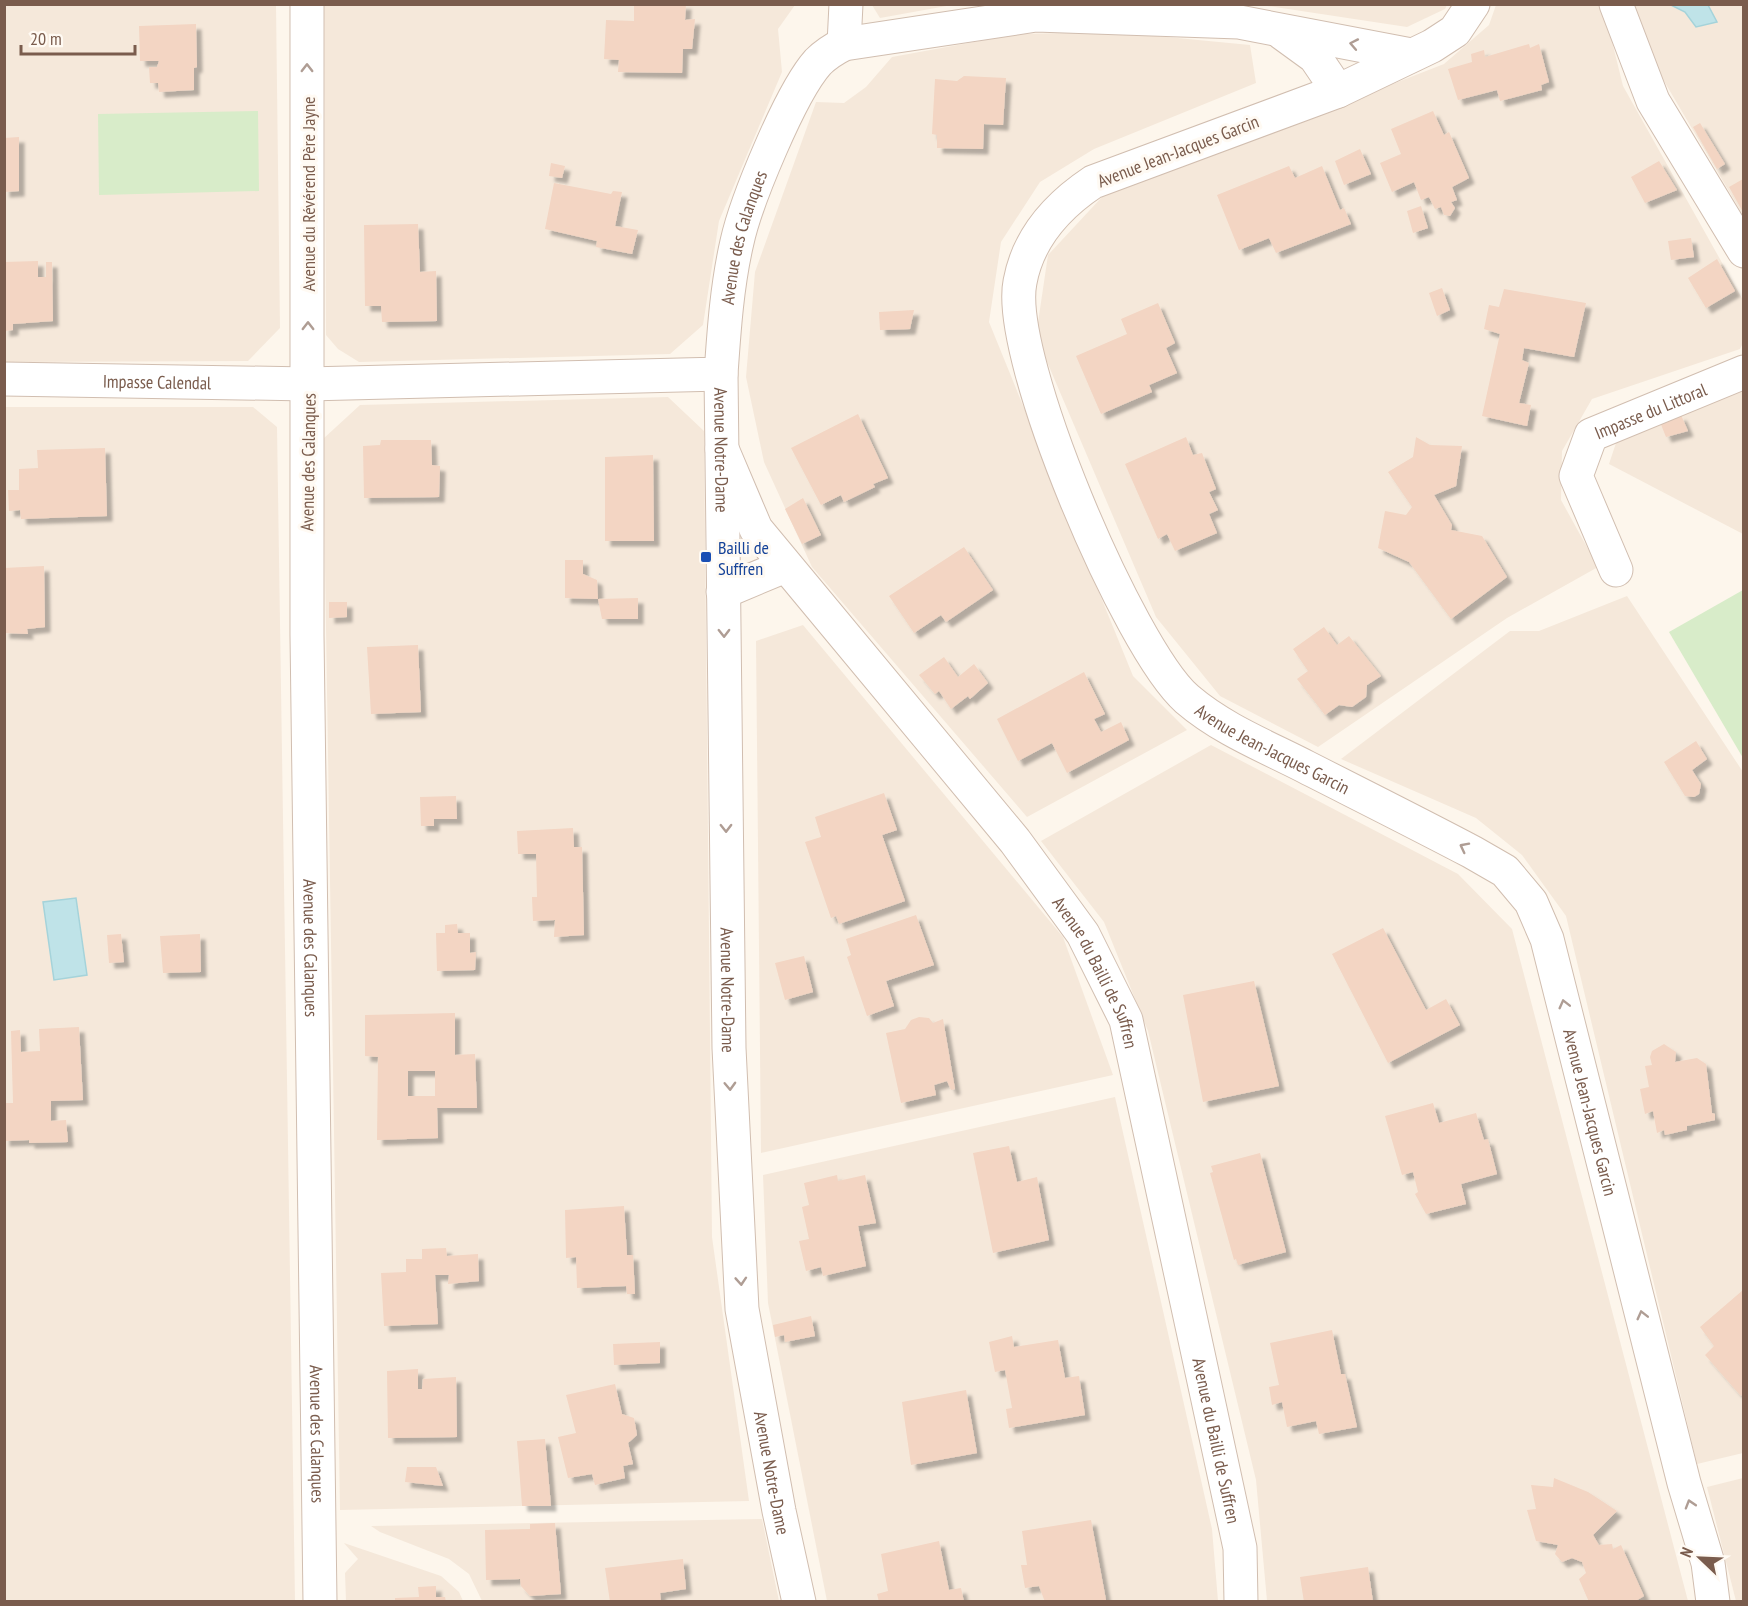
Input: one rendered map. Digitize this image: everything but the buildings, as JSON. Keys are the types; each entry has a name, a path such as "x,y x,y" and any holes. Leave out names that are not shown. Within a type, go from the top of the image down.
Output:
{"street":[{"name":"Avenue du Révérend Père Jayne","path":"307,4 308,384"},
{"path":"844,44 846,4"},
{"path":"1411,55 1455,31 1473,4"},
{"path":"1616,4 1653,101 1743,251"},
{"name":"Avenue des Calanques","path":"320,1602 307,635 308,384 721,374 725,310 743,220 767,159 802,84 817,63 831,50 844,44 1036,15 1239,22 1411,55"},
{"name":"Avenue des Calanques","path":"1272,28 1300,44 1315,57 1338,91"},
{"name":"Avenue Jean-Jacques Garcin","path":"1411,55 1338,91 1094,182 1069,199 1049,218 1033,244 1019,283 1020,329 1058,456 1121,600 1158,663 1186,698 1226,727 1497,866 1505,871 1531,902 1547,939 1684,1483 1708,1563 1713,1602"},
{"name":"Impasse du Littoral","path":"1616,570 1576,476 1591,435 1743,372"},
{"name":"Avenue Notre-Dame","path":"721,374 729,1048 742,1309 779,1511 799,1602"},
{"name":"Impasse Calendal","path":"4,379 308,384"},
{"name":"Avenue du Bailli de Suffren","path":"722,449 756,529 1015,842 1083,934 1126,1020 1240,1548 1241,1602"},
{"path":"723,592 785,566"}],"shaded area":[{"path":"872,4 952,5 880,18"},
{"path":"4,5 276,5 280,328 248,361 5,362"},
{"path":"324,5 795,5 778,29 782,72 719,221 703,325 670,354 359,362 338,349 326,335"},
{"path":"1261,5 1447,5 1445,9 1407,27"},
{"path":"1496,5 1603,5 1623,86 1744,302 1743,343 1740,349 1592,399 1562,451 1561,500 1598,567 1507,618 1318,747 1220,696 1156,617 1036,336 1048,255 1102,197 1444,64 1489,25"},
{"path":"1631,5 1743,5 1743,215 1641,42"},
{"path":"1115,32 1250,45 1256,83 1094,149 1040,182 1001,242 989,322 1133,676 1187,730 1027,817 812,567 764,462 746,377 755,272 816,102 844,103 866,87 892,57 1018,34"},
{"path":"1743,389 1743,534 1609,464 1617,440"},
{"path":"668,397 704,431 712,1237 749,1501 340,1510 323,439 360,405"},
{"path":"5,407 253,407 277,427 295,1601 5,1602"},
{"path":"1627,596 1743,772 1743,1453 1697,1464 1566,916 1522,855 1476,818 1341,759 1510,631 1539,631"},
{"path":"803,625 1063,937 1113,1075 761,1153 756,641"},
{"path":"1211,745 1458,874 1512,929 1688,1601 1267,1601 1256,1480 1148,1031 1104,922 1041,841"},
{"path":"1115,1097 1212,1529 1218,1601 827,1601 768,1303 763,1175"},
{"path":"1743,1478 1743,1601 1736,1601 1707,1487"},
{"path":"762,1519 779,1601 482,1601 469,1574 449,1559 380,1532 371,1526"},
{"path":"344,1543 441,1576 459,1592 463,1601 346,1601 345,1573 358,1559"}],"green space":[{"path":"258,111 259,191 99,195 98,114"},
{"path":"1743,590 1743,758 1669,632"}],"water":[{"path":"1671,5 1708,5 1717,22 1696,27 1685,12"},
{"path":"76,898 87,975 54,980 43,902"}],"place":[{"name":"Bailli de Suffren","path":"706,557"}]}
